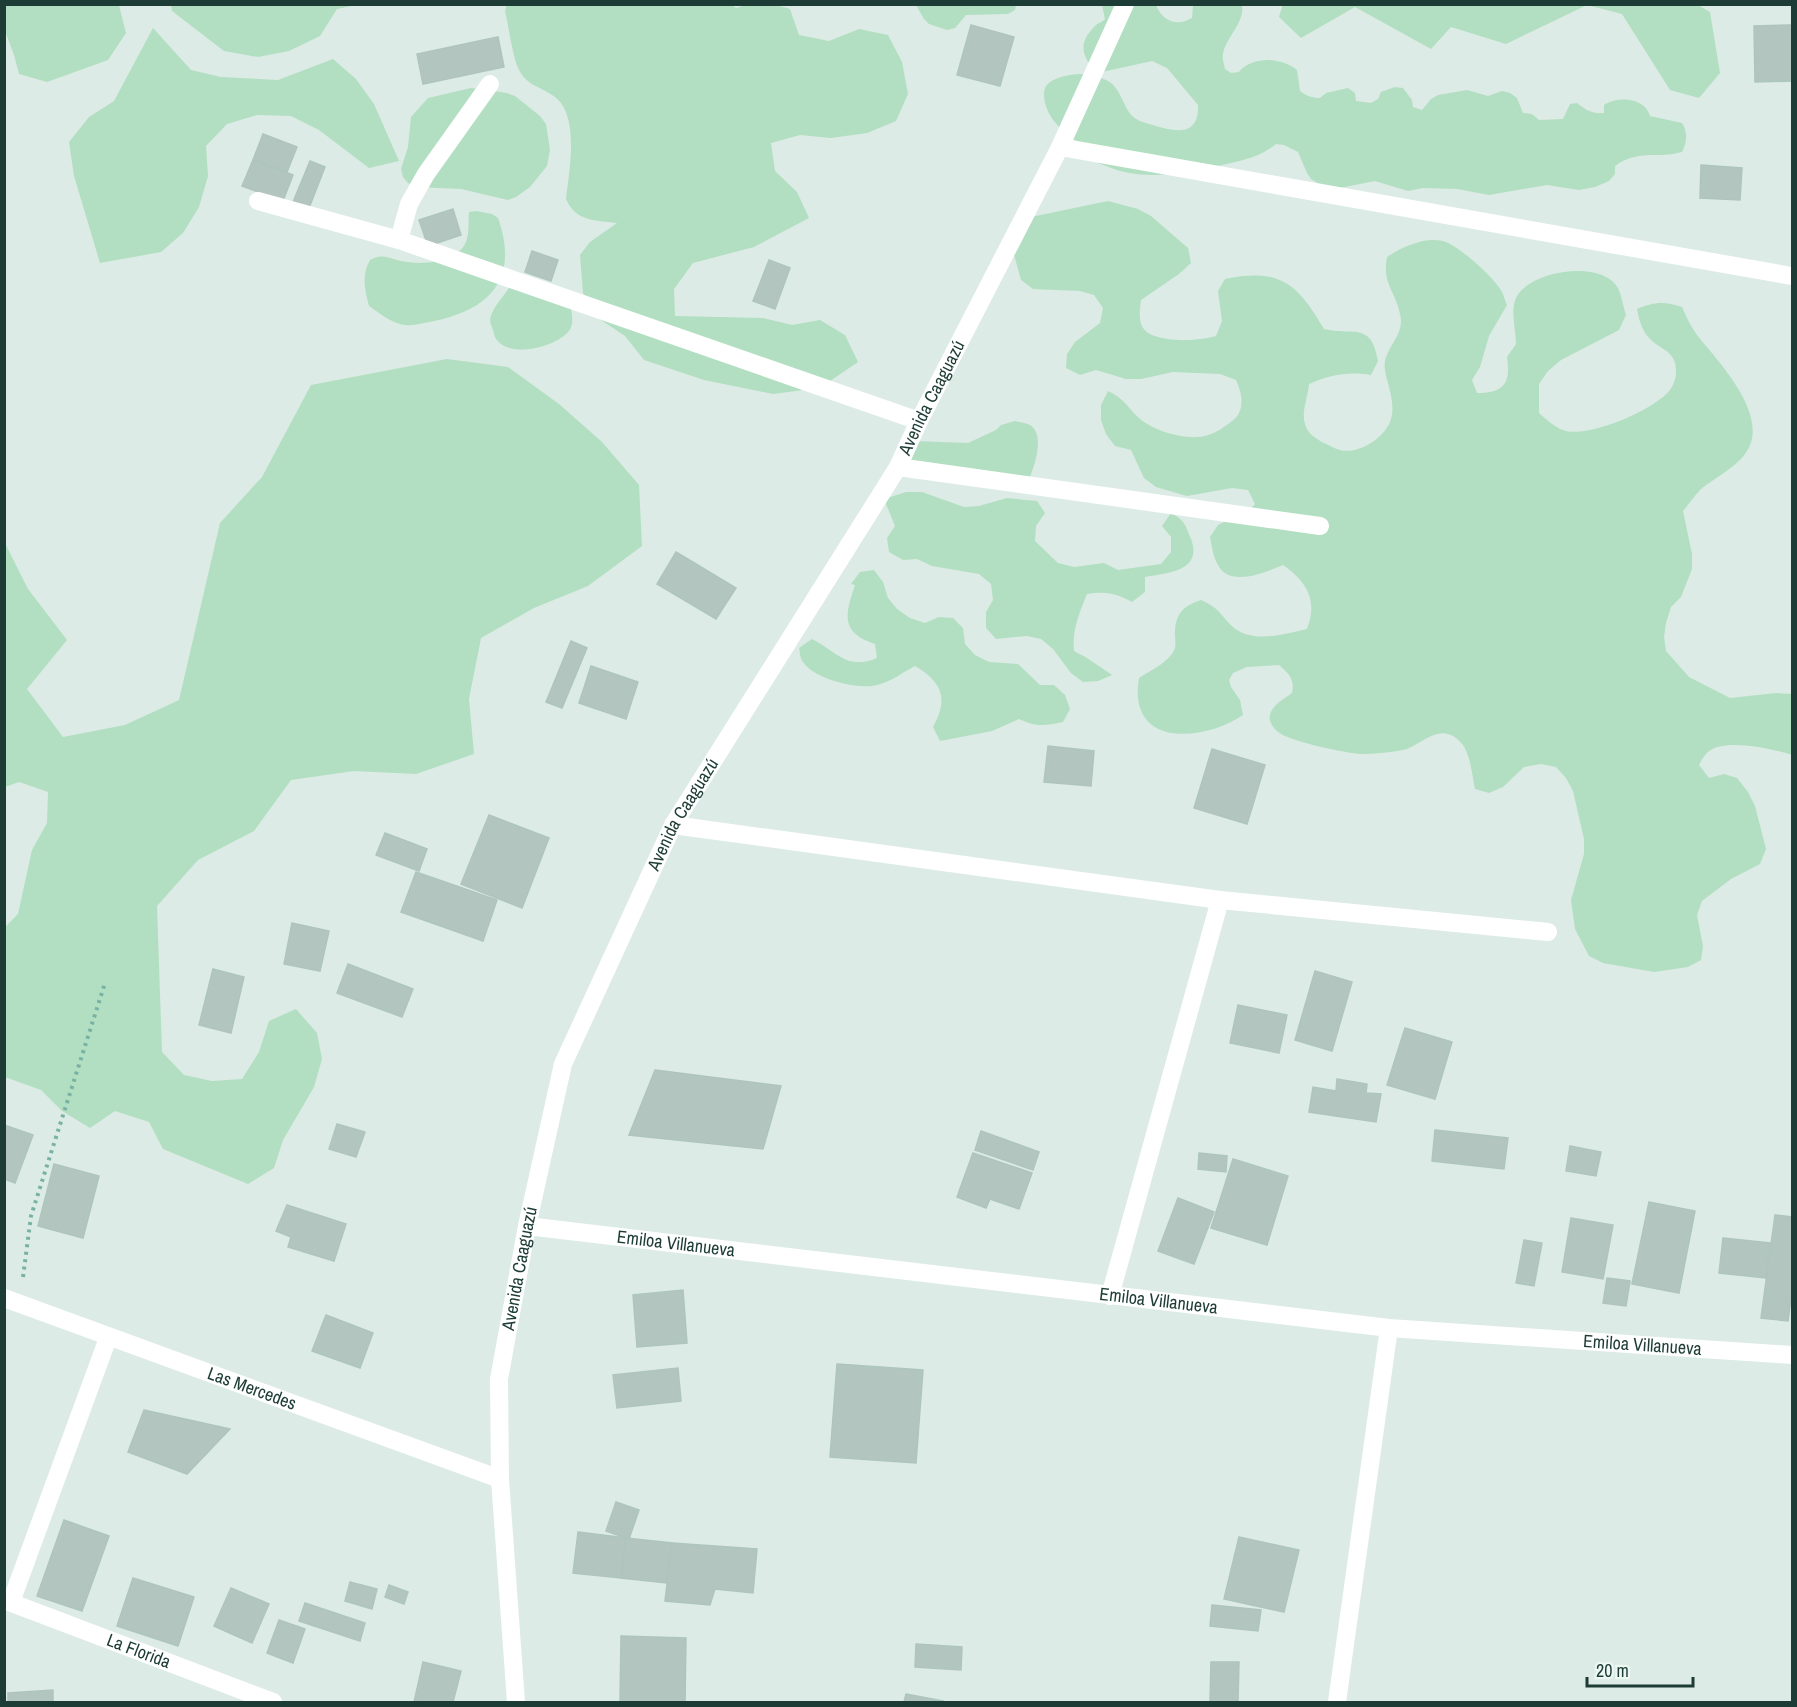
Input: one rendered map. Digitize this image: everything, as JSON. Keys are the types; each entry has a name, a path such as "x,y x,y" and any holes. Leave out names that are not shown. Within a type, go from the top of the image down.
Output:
{"street":[{"name":"Avenida Caaguazú","path":"516,1702 500,1479 500,1378 527,1226 563,1064 673,825 898,467 919,421 1060,147 1125,4"},
{"path":"399,240 409,204 426,174 490,84"},
{"path":"1060,147 1792,276"},
{"path":"258,201 399,240 919,421"},
{"path":"898,467 1320,526"},
{"path":"673,825 1220,900 1548,932"},
{"path":"1110,1296 1220,900"},
{"name":"Emiloa Villanueva","path":"527,1226 1389,1328 1792,1355"},
{"name":"Las Mercedes","path":"12,1301 108,1338 500,1479"},
{"path":"1337,1702 1389,1328"},
{"path":"8,1601 108,1338"},
{"name":"La Florida","path":"8,1601 273,1702"}],"path":[{"path":"12,1301 31,1216 105,983"}],"green space":[{"path":"171,4 357,5 337,9 320,36 289,51 258,57 224,51 172,11"},
{"path":"507,4 730,4 736,8 770,4 790,9 799,35 829,41 859,29 888,35 902,62 908,94 896,121 867,133 831,138 800,135 771,143 775,171 797,192 809,218 754,247 693,263 674,289 675,316 763,318 792,325 820,320 845,335 858,362 830,381 803,390 773,394 704,380 644,360 625,336 598,318 583,293 580,255 590,242 617,223 581,216 570,207 566,199 571,145 568,117 563,106 555,97 526,80 519,70 505,11"},
{"path":"1283,4 1698,5 1710,12 1720,73 1699,98 1670,90 1622,14 1587,5 1506,44 1451,27 1431,49 1355,7 1301,38 1279,17"},
{"path":"4,5 119,5 126,33 108,60 47,82 19,74 5,31"},
{"path":"916,5 1016,5 1015,10 1008,14 966,15 955,28 947,30 929,24"},
{"path":"1102,5 1156,5 1166,19 1181,22 1192,18 1193,5 1242,5 1241,18 1223,54 1225,69 1231,73 1239,72 1251,63 1267,60 1283,63 1297,70 1300,91 1312,97 1320,98 1326,93 1348,88 1355,93 1356,101 1371,103 1378,99 1381,92 1395,87 1403,88 1412,100 1413,107 1422,110 1431,99 1438,95 1467,90 1488,96 1502,91 1517,98 1523,113 1532,114 1539,120 1563,119 1570,104 1577,103 1589,111 1604,113 1604,105 1610,102 1630,100 1643,105 1650,116 1682,123 1686,134 1685,145 1682,152 1640,156 1623,161 1615,166 1615,174 1609,181 1595,187 1579,190 1547,185 1489,195 1457,189 1423,188 1408,191 1375,181 1340,188 1324,187 1311,179 1298,152 1276,144 1246,159 1186,172 1146,175 1119,171 1094,161 1079,143 1054,121 1045,102 1044,91 1050,82 1076,74 1100,77 1115,87 1134,118 1169,129 1184,130 1190,127 1197,115 1198,105 1167,68 1152,61 1102,72 1094,71 1085,54 1084,44 1094,27 1105,19"},
{"path":"153,28 191,70 221,77 278,80 333,59 356,79 374,104 399,161 369,168 319,130 291,116 257,115 227,124 206,146 208,176 199,207 183,233 161,252 100,263 74,176 69,142 89,117 114,101"},
{"path":"471,88 515,96 540,116 546,124 550,150 547,166 530,187 508,200 461,189 416,187 403,177 401,169 408,147 411,117 428,98"},
{"path":"1108,201 1138,209 1151,216 1188,248 1191,263 1141,300 1140,322 1149,333 1157,337 1178,340 1216,336 1222,321 1218,291 1225,279 1260,276 1273,278 1295,290 1305,300 1324,329 1360,333 1371,340 1378,361 1371,375 1355,373 1339,375 1309,384 1304,414 1306,427 1318,440 1340,450 1355,450 1371,443 1384,432 1391,419 1392,403 1385,361 1399,333 1401,321 1386,274 1386,266 1387,257 1406,246 1428,240 1443,241 1457,248 1476,263 1502,292 1507,305 1489,336 1480,367 1472,380 1477,393 1494,391 1504,385 1508,374 1507,357 1516,344 1514,303 1523,288 1550,275 1582,271 1597,273 1610,279 1618,288 1626,315 1619,330 1561,360 1548,371 1539,384 1539,413 1555,426 1566,431 1577,432 1606,426 1651,406 1670,390 1676,375 1674,360 1668,352 1647,336 1641,325 1637,309 1659,303 1682,307 1695,332 1728,374 1747,405 1752,421 1752,437 1743,456 1732,467 1701,489 1683,511 1692,554 1692,569 1681,597 1671,607 1664,637 1666,651 1689,677 1730,698 1776,693 1792,694 1792,755 1748,746 1724,746 1714,748 1707,753 1699,765 1709,778 1724,774 1737,778 1755,806 1766,849 1760,864 1731,879 1702,901 1697,915 1703,946 1701,960 1688,967 1654,972 1603,963 1589,956 1575,929 1571,900 1584,854 1584,839 1573,791 1566,778 1556,767 1541,764 1524,767 1503,787 1489,793 1475,789 1467,752 1459,740 1447,734 1435,735 1407,749 1366,754 1308,744 1288,737 1274,729 1270,718 1271,711 1276,705 1292,693 1293,684 1290,677 1279,665 1247,667 1233,673 1229,680 1240,700 1243,715 1227,724 1189,734 1171,733 1156,728 1145,717 1138,701 1139,678 1160,665 1173,653 1178,616 1189,605 1201,600 1216,609 1241,632 1269,636 1307,629 1311,600 1304,585 1283,565 1258,574 1239,577 1223,572 1216,562 1210,537 1218,525 1245,515 1255,504 1248,490 1232,488 1187,496 1156,487 1144,478 1131,450 1115,446 1106,434 1101,420 1101,405 1108,391 1125,403 1145,423 1162,431 1191,437 1208,435 1227,425 1239,412 1242,402 1236,380 1220,374 1173,372 1141,379 1126,379 1096,370 1080,375 1066,368 1067,354 1075,342 1100,323 1103,308 1094,295 1080,291 1033,289 1021,280 1013,251 1031,217"},
{"path":"469,212 492,214 498,218 504,239 505,257 502,273 496,287 485,299 454,316 411,325 394,322 369,306 365,277 370,260 382,256 427,263 453,256 460,251 467,240"},
{"path":"524,285 571,308 572,326 563,337 544,346 522,349 503,345 496,339 490,318 494,309 509,288"},
{"path":"447,359 508,367 559,404 602,442 639,485 642,546 588,586 534,608 481,638 469,699 474,754 416,774 354,771 291,780 254,831 198,860 157,906 162,1052 184,1075 212,1081 242,1079 259,1052 269,1021 296,1009 317,1033 322,1059 314,1087 283,1140 274,1168 248,1184 163,1149 149,1122 115,1111 90,1128 62,1111 41,1090 5,1077 5,927 18,914 32,850 47,823 48,792 19,782 5,787 5,543 28,589 67,640 27,689 63,737 125,725 179,700 220,523 262,477 311,385"},
{"path":"1015,421 1030,425 1035,429 1037,435 1038,449 1030,477 909,462 914,441 968,443 996,430 1001,425"},
{"path":"906,492 922,492 964,507 979,506 1007,498 1037,501 1045,513 1036,526 1035,541 1058,563 1074,567 1104,563 1118,570 1161,564 1171,552 1171,537 1162,526 1171,513 1186,526 1191,539 1192,558 1188,564 1173,572 1145,577 1145,592 1132,602 1110,594 1087,594 1075,629 1074,651 1112,675 1098,681 1083,682 1071,673 1053,649 1041,639 1027,636 996,639 986,628 986,612 993,600 991,584 979,574 932,566 917,559 903,560 889,552 887,538 895,526 884,499"},
{"path":"874,570 883,582 888,598 897,609 910,618 925,623 939,617 953,618 963,628 965,644 975,655 989,662 1018,664 1040,685 1054,685 1065,695 1070,709 1063,722 1040,725 1019,719 992,731 940,741 933,727 941,707 940,692 931,678 915,666 887,682 869,686 837,682 809,668 802,661 799,648 812,639 850,661 867,661 877,658 875,644 856,634 848,621 849,605 855,585 851,584 860,572"}],"building":[{"path":"971,25 1014,37 1000,86 957,75"},
{"path":"1792,25 1792,81 1755,82 1754,26"},
{"path":"498,37 504,67 423,84 417,54"},
{"path":"263,134 297,147 287,172 253,160"},
{"path":"253,160 293,175 283,201 242,186"},
{"path":"310,161 325,167 309,208 293,202"},
{"path":"1701,165 1742,168 1740,200 1700,198"},
{"path":"453,209 461,235 428,246 419,220"},
{"path":"532,251 558,260 551,281 525,272"},
{"path":"769,260 790,268 775,309 753,301"},
{"path":"676,552 736,588 716,619 657,584"},
{"path":"571,641 587,648 562,708 546,702"},
{"path":"591,666 638,682 626,719 579,703"},
{"path":"1048,746 1094,751 1091,786 1044,782"},
{"path":"1212,749 1265,765 1247,824 1194,808"},
{"path":"489,815 549,838 522,908 461,884"},
{"path":"385,833 427,849 419,871 376,855"},
{"path":"416,872 497,900 483,941 401,912"},
{"path":"292,923 329,931 320,971 284,964"},
{"path":"348,964 413,989 402,1017 337,993"},
{"path":"213,969 244,977 231,1033 199,1025"},
{"path":"1315,971 1352,982 1332,1051 1295,1040"},
{"path":"1238,1005 1287,1015 1279,1053 1230,1043"},
{"path":"1405,1028 1452,1042 1435,1099 1387,1085"},
{"path":"655,1070 781,1086 763,1149 629,1135"},
{"path":"1337,1079 1367,1084 1366,1093 1381,1094 1376,1122 1309,1112 1313,1087 1336,1091"},
{"path":"337,1124 365,1132 356,1157 329,1149"},
{"path":"4,1125 33,1135 15,1183 4,1179"},
{"path":"1435,1130 1508,1138 1504,1169 1432,1161"},
{"path":"981,1131 1039,1152 1033,1170 975,1150"},
{"path":"1570,1146 1601,1152 1596,1176 1566,1171"},
{"path":"973,1153 1032,1173 1019,1209 990,1199 986,1208 957,1197"},
{"path":"1199,1153 1227,1156 1226,1172 1198,1169"},
{"path":"1233,1159 1288,1176 1267,1245 1211,1228"},
{"path":"54,1164 99,1176 83,1238 38,1226"},
{"path":"1178,1198 1214,1212 1194,1264 1158,1251"},
{"path":"1649,1202 1695,1211 1679,1293 1632,1284"},
{"path":"287,1205 346,1224 334,1261 288,1247 291,1237 276,1231"},
{"path":"1775,1215 1792,1217 1792,1291 1788,1321 1761,1318"},
{"path":"1571,1218 1613,1225 1603,1279 1562,1272"},
{"path":"1723,1238 1770,1243 1766,1278 1719,1273"},
{"path":"1524,1240 1542,1243 1534,1286 1516,1283"},
{"path":"1607,1278 1630,1281 1626,1306 1603,1303"},
{"path":"683,1290 687,1343 637,1347 633,1295"},
{"path":"326,1315 373,1333 360,1368 312,1351"},
{"path":"837,1364 923,1370 916,1463 830,1457"},
{"path":"678,1368 681,1401 617,1408 613,1375"},
{"path":"144,1410 230,1429 187,1474 128,1452"},
{"path":"616,1502 639,1510 629,1539 606,1531"},
{"path":"64,1520 109,1536 82,1611 37,1596"},
{"path":"578,1532 626,1538 621,1578 573,1573"},
{"path":"1239,1537 1299,1550 1284,1612 1224,1599"},
{"path":"626,1538 672,1543 667,1583 621,1578"},
{"path":"672,1543 757,1549 753,1593 715,1589 710,1605 665,1601"},
{"path":"133,1578 194,1597 178,1646 117,1626"},
{"path":"350,1582 377,1589 372,1609 345,1601"},
{"path":"389,1585 408,1592 404,1604 385,1597"},
{"path":"231,1588 269,1604 252,1643 214,1626"},
{"path":"305,1603 365,1623 360,1641 299,1621"},
{"path":"1212,1605 1261,1610 1258,1631 1210,1626"},
{"path":"279,1620 305,1629 293,1663 267,1653"},
{"path":"621,1636 686,1638 685,1702 620,1702"},
{"path":"916,1644 962,1647 961,1670 915,1667"},
{"path":"423,1662 461,1671 453,1702 414,1702"},
{"path":"1211,1662 1239,1662 1238,1702 1210,1702"},
{"path":"53,1690 53,1702 8,1702 8,1693"},
{"path":"906,1694 943,1701 904,1702"}]}
